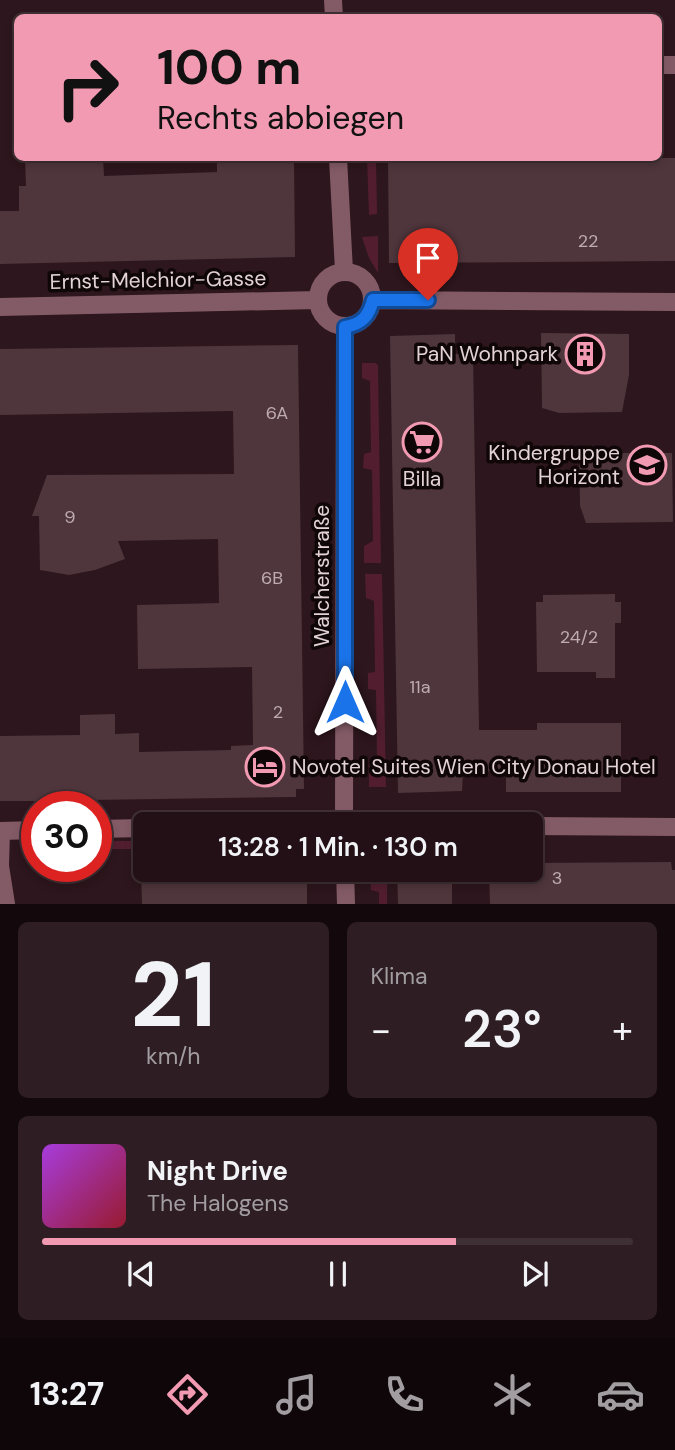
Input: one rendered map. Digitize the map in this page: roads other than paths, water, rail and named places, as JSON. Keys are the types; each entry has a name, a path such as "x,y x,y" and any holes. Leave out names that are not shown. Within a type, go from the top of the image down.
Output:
{"street":[{"path":"338,161 344,271"},
{"path":"344,271 355,273 364,279 371,289 373,300 365,319 345,327 326,319 319,310 317,300 325,280 344,271"},
{"name":"Ernst-Melchior-Gasse","path":"0,307 317,300"},
{"path":"373,300 675,302"},
{"name":"Walcherstraße","path":"345,327 345,812"},
{"path":"543,826 675,827"},
{"path":"112,829 133,828"},
{"path":"6,904 0,865 1,831 21,830"},
{"path":"345,882 346,904"}],"place":[{"name":"PaN Wohnpark","path":"585,354"},
{"name":"Billa","path":"422,442"},
{"name":"Kindergruppe Horizont","path":"647,465"},
{"name":"Novotel Suites Wien City Donau Hotel","path":"265,767"}]}
